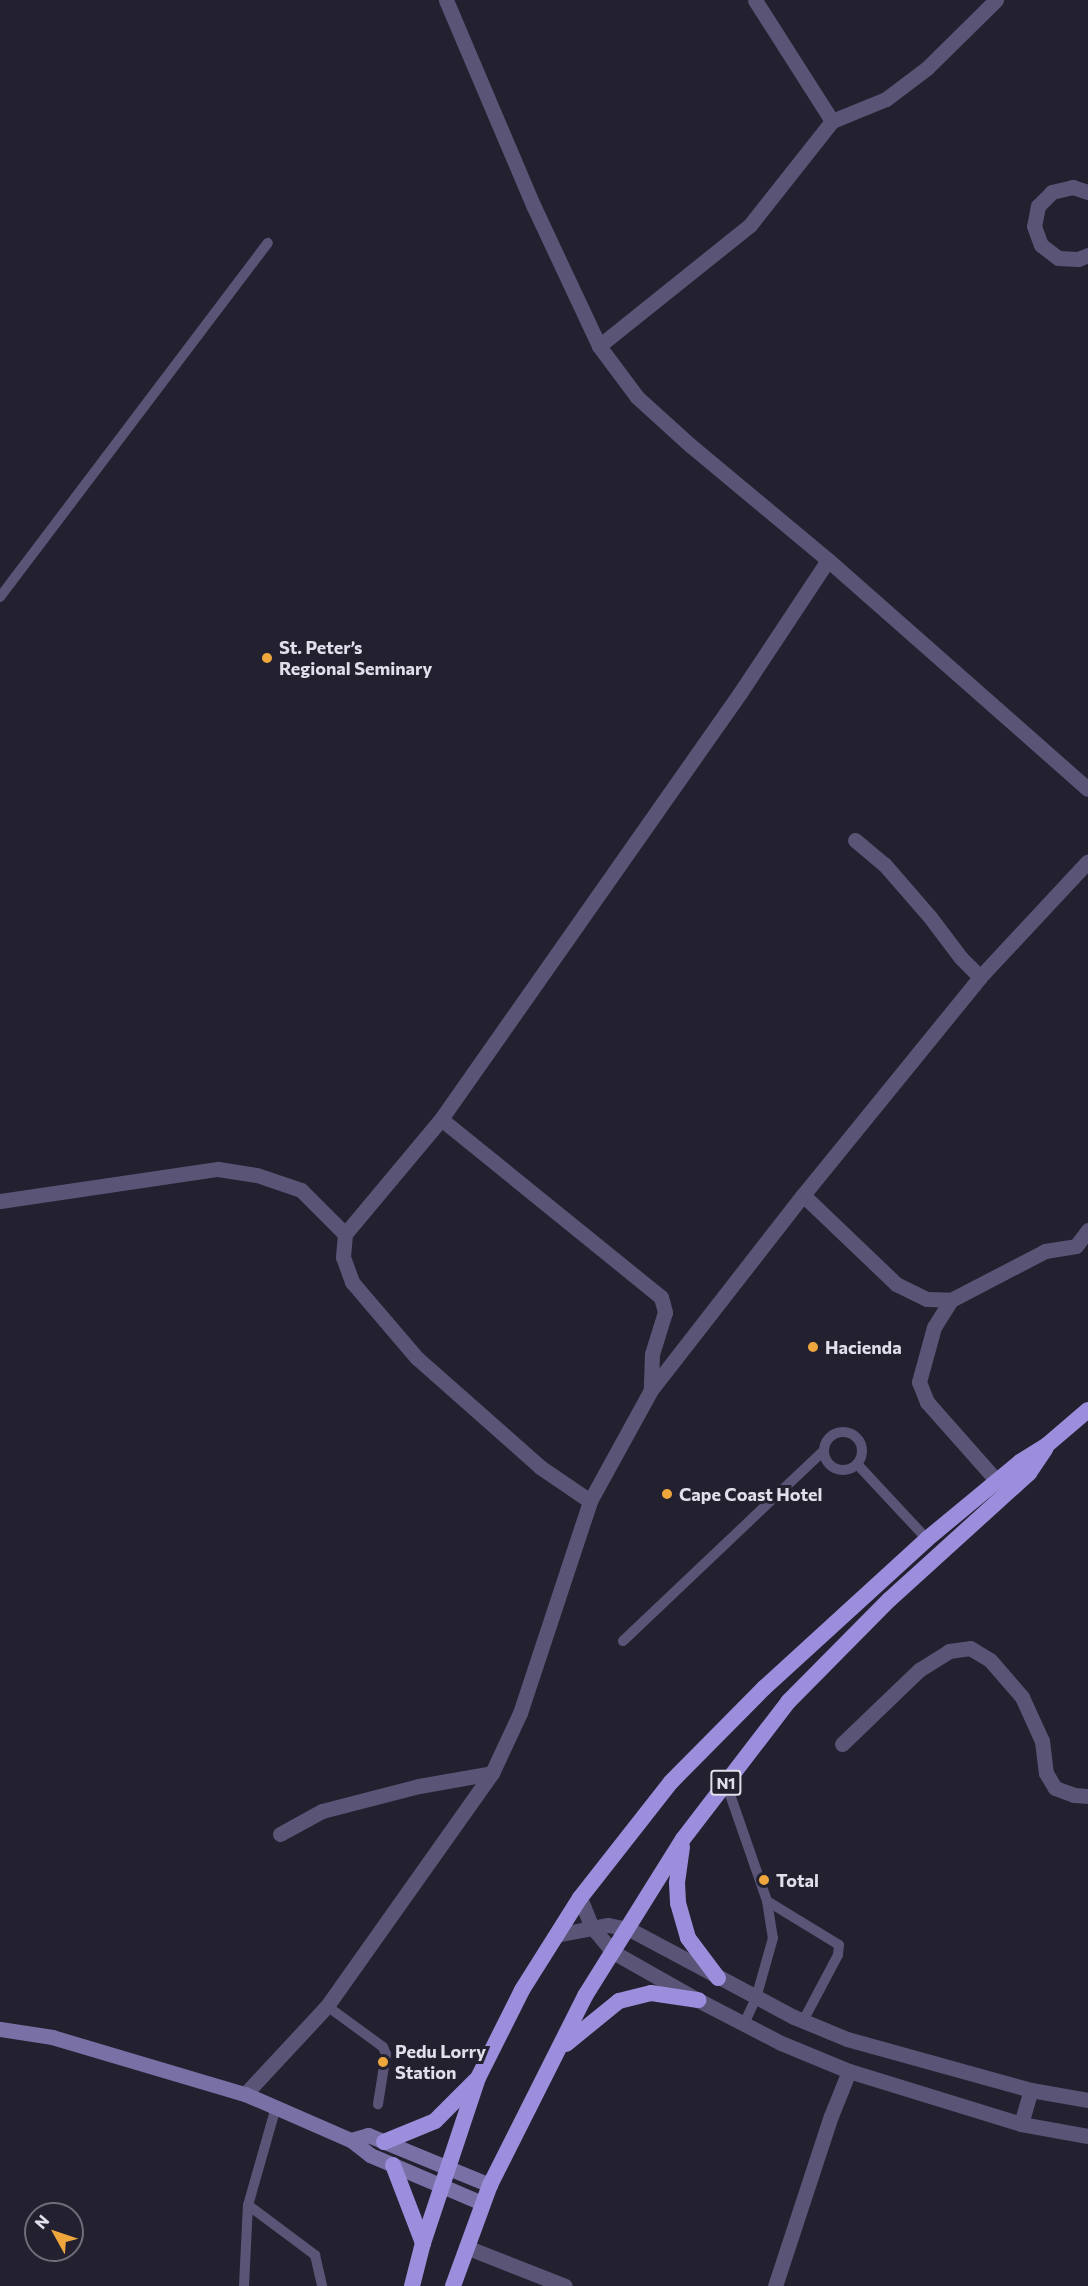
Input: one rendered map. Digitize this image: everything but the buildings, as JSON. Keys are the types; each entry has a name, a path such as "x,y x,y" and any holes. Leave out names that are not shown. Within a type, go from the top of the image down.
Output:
{"highway":[{"name":"N1","path":"412,2286 423,2243 478,2078 522,1990 580,1898 679,1774 764,1688 927,1539 1020,1462 1047,1445 1088,1410"},
{"name":"N1","path":"453,2286 490,2185 585,1996 629,1929 683,1839 788,1702 889,1600 1029,1473 1047,1445"},
{"path":"683,1839 677,1883 678,1904 688,1938 718,1978"},
{"path":"558,2050 619,2001 651,1993 698,2000"},
{"path":"384,2142 435,2121 478,2078"},
{"path":"393,2165 423,2243"}],"main road":[{"path":"0,2028 52,2037 245,2094 351,2140 363,2150 393,2165 482,2203"},
{"path":"351,2140 368,2135 490,2185"}],"street":[{"path":"446,0 534,207 599,346 637,397 690,445 828,560 1088,789"},
{"path":"755,0 832,121"},
{"path":"599,346 750,225 832,121 886,99 927,68 996,0"},
{"path":"1085,261 1058,258 1048,253 1036,236 1035,216 1038,206 1052,192 1072,187 1088,192"},
{"path":"590,1501 540,1467 417,1358 352,1282 343,1257 345,1234 441,1119 740,693 828,560"},
{"path":"855,840 884,864 930,917 961,958 980,977"},
{"path":"245,2094 327,2006 492,1773 520,1713 590,1501 651,1390 803,1195 980,977 1088,861"},
{"path":"441,1119 661,1297 665,1312 652,1354 651,1390"},
{"path":"0,1201 218,1168 258,1174 301,1190 345,1234"},
{"path":"803,1195 896,1284 927,1299 951,1300 1045,1251 1076,1246 1088,1230"},
{"path":"951,1300 934,1327 919,1382 927,1402 997,1481"},
{"path":"842,1744 919,1670 949,1651 970,1648 990,1660 1023,1697 1042,1741 1046,1773 1055,1788 1074,1795 1088,1796"},
{"path":"280,1834 322,1811 419,1786 492,1773"},
{"path":"580,1898 592,1927 613,1952 744,2024 849,2071 1021,2124 1088,2136"},
{"path":"556,1935 608,1925 629,1929 756,1998 847,2039 1031,2090 1088,2100"},
{"path":"775,2286 831,2116 849,2071"},
{"path":"1021,2124 1031,2090"},
{"path":"466,2247 565,2286"}],"lane":[{"path":"0,597 268,243"},
{"path":"835,1433 850,1433 856,1437 862,1450 857,1464 843,1470 836,1469 825,1459 823,1451 825,1444 835,1433"},
{"path":"623,1641 823,1451"},
{"path":"857,1464 927,1539"},
{"path":"726,1783 767,1901 773,1938 756,1998 744,2024"},
{"path":"767,1901 839,1945 838,1955 803,2021"},
{"path":"327,2006 383,2047 386,2054 378,2104"},
{"path":"244,2286 248,2205 276,2107"},
{"path":"248,2205 315,2255 322,2286"}],"place":[{"name":"St. Peter’s Regional Seminary","path":"267,658"},
{"name":"Hacienda","path":"813,1347"},
{"name":"Cape Coast Hotel","path":"667,1494"},
{"name":"Total","path":"764,1880"},
{"name":"Pedu Lorry Station","path":"383,2062"}]}
